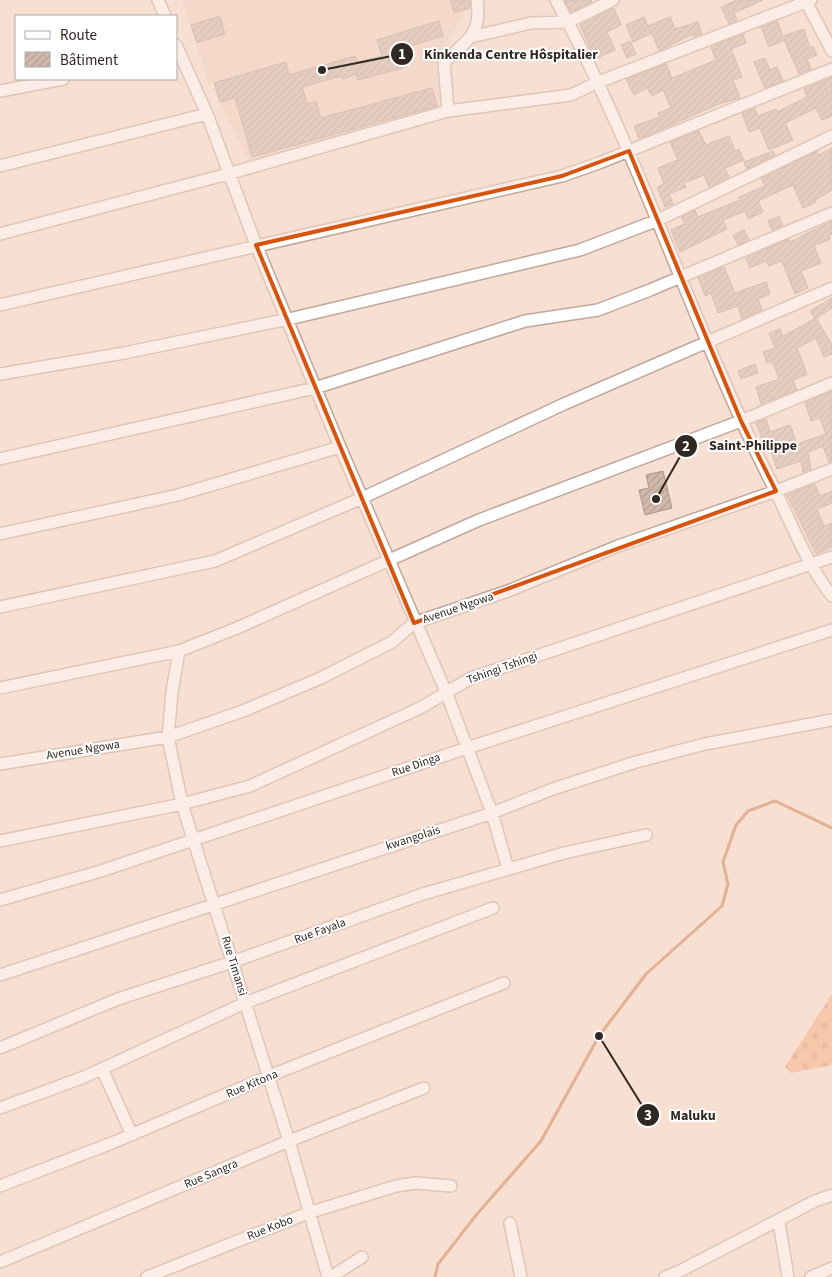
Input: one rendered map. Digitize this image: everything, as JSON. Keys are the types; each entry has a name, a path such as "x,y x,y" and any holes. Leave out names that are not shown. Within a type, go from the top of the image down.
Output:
{"street":[{"path":"158,0 165,15"},
{"path":"448,111 444,62 471,37 478,26 477,0"},
{"path":"556,0 630,151 741,421 811,566 832,596"},
{"path":"471,37 531,23 568,22 613,0"},
{"path":"0,234 228,174 448,111 571,95 596,83 808,1 832,51"},
{"path":"178,51 207,114 228,174 315,388 414,623 446,692 492,813 508,869"},
{"path":"0,305 562,176 630,151 832,69"},
{"path":"0,91 58,80"},
{"path":"0,166 207,114"},
{"path":"0,374 124,353 288,319 580,250 658,220 832,136"},
{"path":"0,460 315,388 525,321 598,310 832,213"},
{"path":"0,607 215,561 362,498 556,407 832,288"},
{"path":"0,688 179,651 480,520 741,421 832,383"},
{"path":"0,534 178,495 340,447"},
{"name":"Avenue Ngowa","path":"0,764 168,737 243,711 320,678 392,642 414,623 508,591 618,546 776,491 832,469"},
{"name":"Tshingi Tshingi","path":"0,841 182,804 250,786 420,708 465,681 504,666 811,566 832,557"},
{"name":"Rue Dinga","path":"0,900 101,871 466,748 832,630"},
{"name":"Rue Timansi","path":"179,651 172,692 168,737 182,804 215,903 289,1141 308,1213 330,1277"},
{"name":"kwangolais","path":"0,975 492,813 553,789 636,762 705,744 832,720"},
{"name":"Rue Fayala","path":"0,1048 118,998 232,962 423,894 572,850 646,836"},
{"path":"0,1108 102,1069 245,1003 493,908"},
{"name":"Rue Kitona","path":"0,1186 132,1135 268,1076 504,982"},
{"path":"102,1069 132,1135"},
{"name":"Rue Sangra","path":"0,1262 289,1141 424,1088"},
{"name":"Rue Kobo","path":"147,1277 308,1213 396,1186 416,1183 451,1186"},
{"path":"665,1277 779,1222 815,1201 832,1195"},
{"path":"779,1222 788,1277"},
{"path":"510,1223 521,1277"},
{"path":"330,1277 362,1257"},
{"path":"811,1277 832,1268"}],"highlighted area":[{"path":"629,151 741,421 776,491 414,623 256,245 562,176"}],"shaded area":[{"path":"182,0 473,0 476,9 464,13 438,58 441,108 249,162 220,102 214,83 209,84"}],"green space":[{"path":"832,994 832,1065 791,1073 785,1067"}],"building":[{"path":"450,0 470,0 470,8 454,12"},
{"path":"564,0 591,0 592,2 571,12"},
{"path":"737,0 763,0 734,13 737,20 729,24 721,7"},
{"path":"614,8 621,25 607,32 615,50 595,59 580,25"},
{"path":"220,16 225,34 197,43 191,25"},
{"path":"644,17 648,26 670,17 675,29 698,22 702,34 694,37 693,34 659,51 652,33 633,42 626,25"},
{"path":"439,21 443,36 398,50 403,68 358,80 356,74 342,79 341,76 302,87 307,104 316,101 321,118 432,88 437,106 252,157 235,98 220,102 214,83 286,62 289,75 355,56 358,62 382,56 377,40"},
{"path":"777,21 783,36 804,29 810,48 813,46 817,55 807,59 811,69 799,74 784,40 769,47 761,27"},
{"path":"743,34 746,43 731,49 742,77 733,80 740,98 719,104 639,139 634,126 660,117 658,113 671,108 663,90 652,96 647,88 634,95 626,79 666,64 672,78 716,60 711,47"},
{"path":"630,41 636,54 627,58 621,45"},
{"path":"765,58 770,70 777,67 783,81 765,88 754,62"},
{"path":"832,77 832,116 822,120 816,108 785,123 793,140 769,150 760,128 749,132 742,113 755,108 758,116 776,109 777,112 807,97 804,89"},
{"path":"699,131 706,145 729,136 735,151 739,149 744,160 725,168 729,177 709,187 704,175 684,183 686,187 669,194 673,204 665,207 657,187 664,184 658,168 678,160 670,142"},
{"path":"832,148 832,190 815,200 816,202 803,208 793,185 758,201 763,212 748,219 745,211 723,220 727,229 680,252 671,230 685,224 681,217 695,210 698,217 740,200 739,197 765,186 761,178 817,151 819,155"},
{"path":"773,151 775,155 747,169 744,162"},
{"path":"779,216 783,226 772,230 768,221"},
{"path":"832,221 830,239 814,246 821,263 801,271 808,288 795,294 782,261 769,266 766,261 750,268 746,258 789,239 790,242"},
{"path":"744,230 749,240 738,245 733,235"},
{"path":"724,267 735,293 766,282 770,294 758,299 762,310 742,319 738,306 718,313 711,293 705,296 698,278"},
{"path":"832,298 832,308 815,319 810,311"},
{"path":"816,318 832,345 832,354 824,357 816,338 797,348 807,374 793,380 797,390 761,404 756,387 779,379 772,361 767,363 763,352 775,348 769,333 780,329 783,336"},
{"path":"755,364 758,373 741,379 738,371"},
{"path":"832,391 832,462 829,462 823,446 808,452 811,469 803,472 801,461 777,469 771,451 767,452 756,423 766,419 770,432 790,425 797,444 826,434 820,418 811,421 805,402"},
{"path":"663,471 672,508 645,515 639,490 649,488 646,475"},
{"path":"815,484 820,496 832,491 832,503 817,509 824,526 832,523 832,547 816,554 787,495"}],"waterway":[{"path":"435,1277 438,1264 477,1214 541,1141 599,1036 646,974 722,906 728,884 723,862 736,825 748,811 775,801 832,828"}],"place":[{"name":"Kinkenda Centre Hôspitalier","path":"322,70"},
{"name":"Saint-Philippe","path":"656,499"},
{"name":"Maluku","path":"599,1036"}]}
